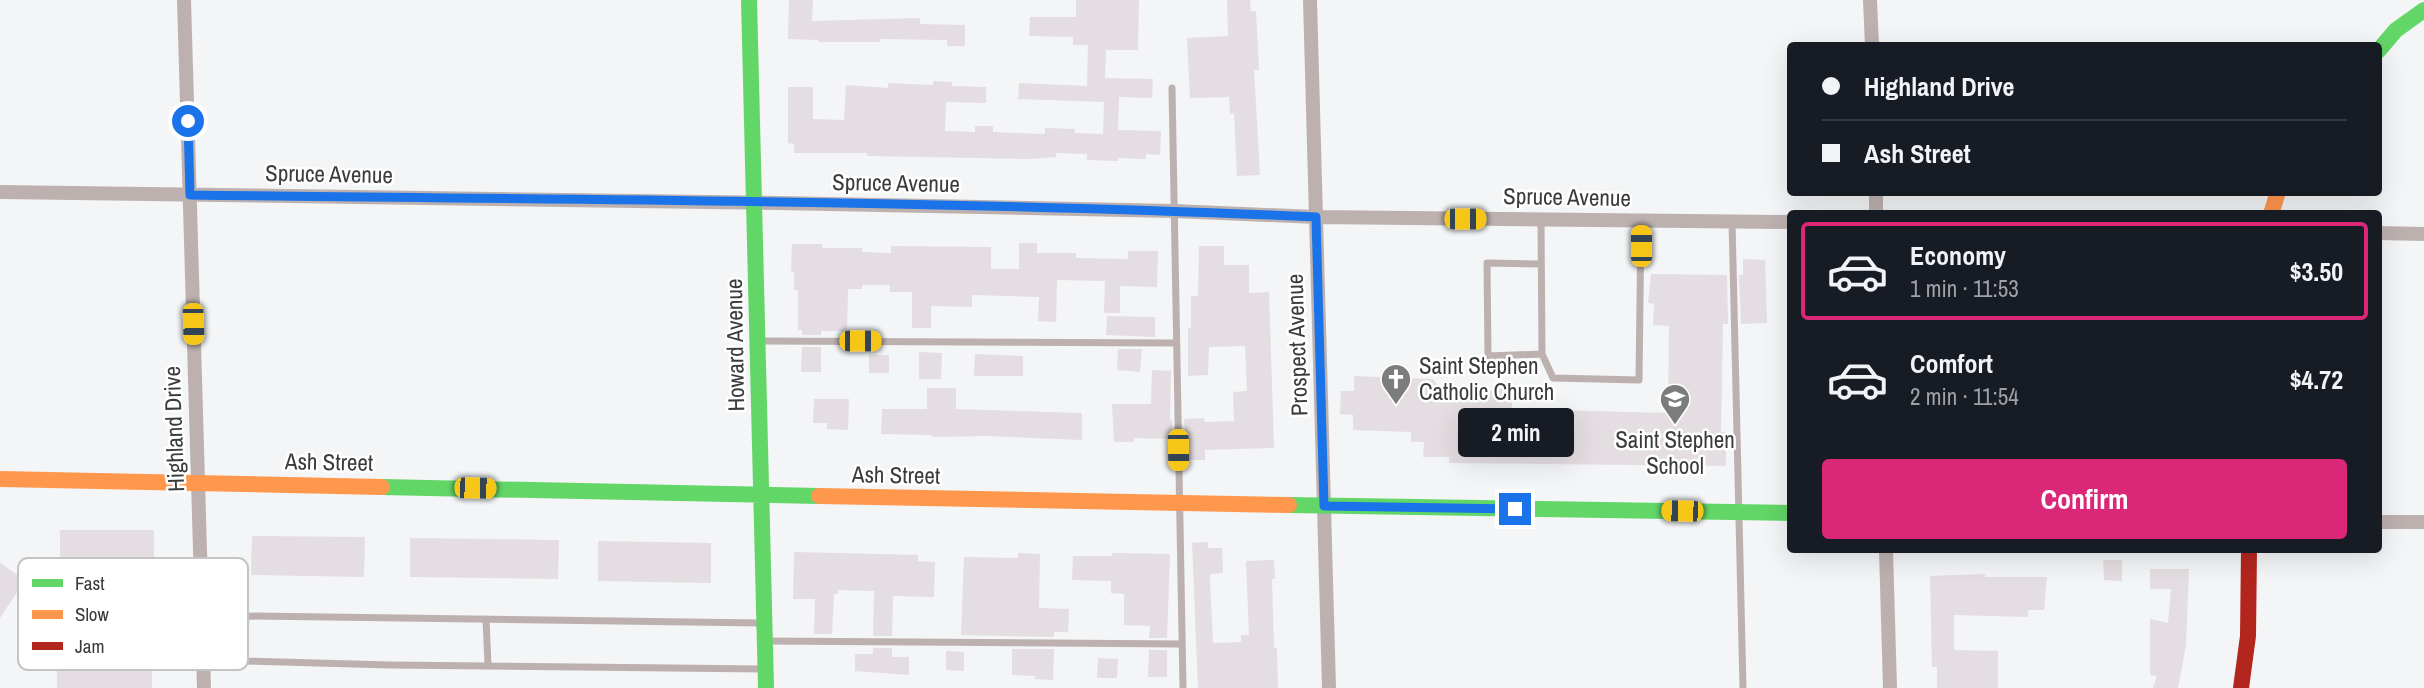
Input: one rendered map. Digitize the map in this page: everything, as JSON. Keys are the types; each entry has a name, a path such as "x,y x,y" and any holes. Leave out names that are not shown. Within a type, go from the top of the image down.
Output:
{"street":[{"name":"Highland Drive","path":"184,0 200,558"},
{"name":"Howard Avenue","path":"749,0 766,688"},
{"name":"Prospect Avenue","path":"1310,0 1329,688"},
{"path":"1870,0 1872,42"},
{"path":"2382,46 2396,30 2424,10"},
{"name":"Spruce Avenue","path":"0,192 754,203 1174,211 1316,217 1787,222"},
{"path":"2382,233 2424,234"},
{"name":"Ash Street","path":"0,479 1787,513"},
{"path":"2382,522 2424,522"},
{"path":"1886,553 1890,688"},
{"path":"2241,688 2245,672 2249,616 2249,553"},
{"name":"Highland Drive","path":"204,670 204,688"}],"lane":[{"path":"1172,88 1183,688"},
{"path":"1541,219 1542,355 1553,378 1639,380 1641,220"},
{"path":"1732,221 1744,688"},
{"path":"1541,264 1487,263 1488,356 1542,355"},
{"path":"758,341 1176,343"},
{"path":"248,616 765,623"},
{"path":"486,619 488,666"},
{"path":"765,641 1182,644"},
{"path":"248,661 766,668"}],"building":[{"path":"789,0 813,0 812,21 920,18 920,24 965,25 965,46 947,46 947,40 818,42 788,39"},
{"path":"1076,0 1139,0 1138,50 1106,50 1105,78 1153,79 1152,98 1119,97 1118,130 1161,131 1160,155 1146,154 1146,159 1118,158 1118,161 1087,160 1087,154 1056,153 1056,157 1033,159 867,156 867,153 794,153 794,144 788,143 788,87 813,87 813,119 844,120 846,85 888,88 888,83 933,85 933,81 952,82 952,86 986,87 986,103 946,102 945,131 975,132 975,126 993,126 993,132 1045,134 1045,128 1103,134 1104,102 1018,99 1019,83 1087,86 1088,45 1073,45 1073,37 1029,36 1030,17 1076,17"},
{"path":"1227,0 1250,0 1251,11 1256,11 1259,70 1254,70 1260,175 1237,176 1234,113 1230,114 1229,97 1190,98 1187,38 1228,36"},
{"path":"1019,243 1037,243 1037,253 1076,253 1076,258 1128,259 1128,251 1158,251 1157,287 1120,286 1120,313 1104,313 1105,281 1057,280 1056,322 1038,321 1039,297 972,295 972,307 931,306 931,328 912,328 912,292 890,292 890,285 862,285 862,289 848,289 847,331 821,331 821,335 802,335 802,330 798,330 798,290 794,290 794,272 791,271 792,244 822,244 822,248 862,248 862,252 891,253 891,246 991,247 991,269 1019,269"},
{"path":"1199,246 1224,246 1224,265 1249,265 1249,293 1269,292 1274,448 1205,450 1205,460 1188,460 1184,419 1204,418 1205,422 1234,421 1233,392 1247,391 1245,346 1209,347 1208,375 1188,376 1188,328 1191,328 1191,296 1198,296"},
{"path":"1743,259 1765,260 1767,323 1741,324 1739,275 1743,275"},
{"path":"1651,274 1727,275 1728,324 1723,324 1721,432 1726,432 1726,466 1449,463 1449,457 1423,457 1424,442 1411,442 1411,432 1353,430 1353,415 1340,414 1341,391 1354,391 1354,376 1433,379 1442,391 1490,391 1496,387 1512,389 1512,409 1668,413 1669,326 1653,325 1654,304 1648,303"},
{"path":"1107,316 1155,317 1155,337 1106,335"},
{"path":"802,347 821,347 821,372 801,372"},
{"path":"1118,349 1142,349 1140,372 1117,370"},
{"path":"919,352 942,353 941,379 919,379"},
{"path":"975,354 1023,356 1023,376 974,376"},
{"path":"869,355 889,355 889,373 869,373"},
{"path":"1152,370 1171,371 1172,439 1134,438 1134,442 1114,442 1112,404 1151,404"},
{"path":"927,388 956,388 956,409 1082,413 1082,440 881,434 882,409 927,409"},
{"path":"814,399 849,399 848,430 827,429 827,423 813,423"},
{"path":"60,530 154,530 154,558 60,558"},
{"path":"252,536 365,537 364,577 251,575"},
{"path":"410,538 559,540 558,579 410,577"},
{"path":"598,541 711,543 711,583 598,581"},
{"path":"1208,542 1208,548 1222,548 1223,573 1211,574 1210,580 1213,643 1241,642 1241,635 1249,635 1246,561 1274,560 1274,648 1277,648 1278,688 1198,688 1192,543"},
{"path":"794,552 918,555 918,561 935,562 934,597 893,596 892,636 873,636 874,591 838,590 838,594 834,594 832,634 814,634 815,599 793,599"},
{"path":"1018,553 1040,554 1039,608 1069,609 1068,632 1054,632 1054,637 961,635 964,557 1018,558"},
{"path":"1112,553 1170,554 1167,638 1149,638 1150,626 1124,625 1124,594 1111,593 1111,581 1072,580 1073,556 1112,556"},
{"path":"2103,560 2122,560 2122,581 2104,580"},
{"path":"0,563 18,575 18,591 0,618"},
{"path":"2150,569 2189,569 2186,645 2178,688 2153,688 2157,676 2150,675 2150,619 2168,623 2171,589 2150,589"},
{"path":"1985,574 1985,577 2047,577 2044,610 2028,610 2028,617 1954,615 1954,650 1998,651 1998,688 1937,688 1937,667 1932,667 1930,576"},
{"path":"873,648 892,648 892,657 909,657 909,675 855,671 855,654 873,654"},
{"path":"1012,649 1054,649 1053,680 1012,675"},
{"path":"1149,650 1167,650 1167,677 1148,677"},
{"path":"946,651 964,652 964,671 946,670"},
{"path":"1098,658 1118,659 1117,678 1097,678"},
{"path":"57,670 152,670 152,688 57,688"}],"traffic: fast":[{"path":"749,0 766,688"},
{"path":"2382,46 2396,30 2424,10"},
{"path":"382,487 819,496"},
{"path":"1289,505 1787,513"}],"traffic: slow":[{"path":"2272,210 2277,196"},
{"path":"0,479 382,487"},
{"path":"819,496 1289,505"}],"traffic: jam":[{"path":"2241,688 2248,636 2249,553"}],"place":[{"name":"Saint Stephen Catholic Church","path":"1396,406"},
{"name":"Saint Stephen School","path":"1675,426"}],"route":[{"path":"188,121 190,195 778,203 1174,211 1316,217 1324,506 1515,509"}]}
